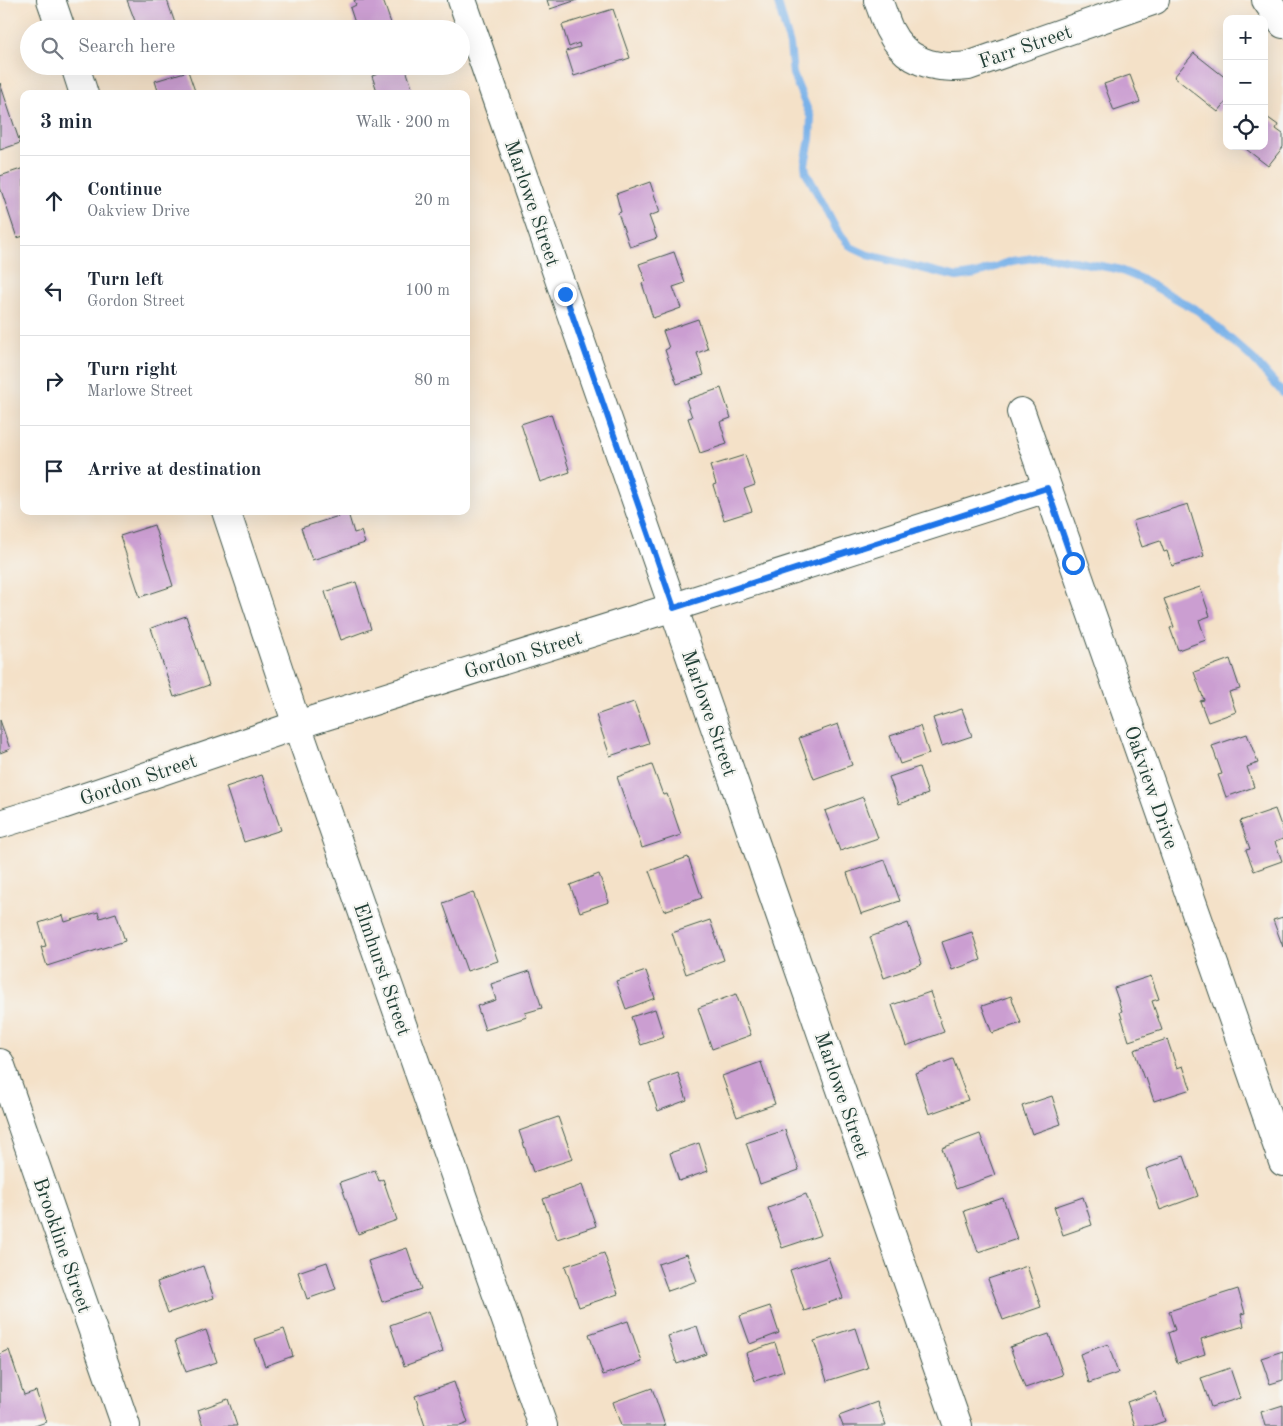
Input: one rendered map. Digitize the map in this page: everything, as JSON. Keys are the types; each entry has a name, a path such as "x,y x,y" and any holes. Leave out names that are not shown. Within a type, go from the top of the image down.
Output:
{"street":[{"path":"52,0 59,20"},
{"name":"Marlowe Street","path":"462,0 469,20"},
{"name":"Farr Street","path":"878,0 890,30 900,45 914,57 931,65 949,68 968,66 1155,0"},
{"path":"1266,0 1283,24"},
{"name":"Marlowe Street","path":"470,23 958,1426"},
{"path":"77,75 83,90"},
{"name":"Oakview Drive","path":"1021,412 1283,1162"},
{"name":"Gordon Street","path":"0,824 62,805 297,724 674,608 1047,488"},
{"name":"Elmhurst Street","path":"227,515 297,724 543,1426"},
{"name":"Brookline Street","path":"0,1063 126,1426"}],"building":[{"path":"127,0 167,0 174,20 135,20"},
{"path":"354,0 383,0 390,20 354,20 350,8 356,5"},
{"path":"547,0 577,0 550,9"},
{"path":"613,9 630,58 574,76 566,51 580,47 579,43 569,47 562,25"},
{"path":"1194,53 1223,76 1223,106 1218,112 1174,77"},
{"path":"175,75 189,75 195,90 158,90 155,81"},
{"path":"408,75 413,90 377,90 372,76"},
{"path":"1130,75 1140,102 1114,111 1104,84"},
{"path":"0,83 20,143 0,150"},
{"path":"1268,118 1278,125 1276,129 1283,134 1283,147 1268,166 1247,150 1268,150"},
{"path":"20,169 20,237 17,238 0,187 0,176"},
{"path":"650,182 660,212 649,216 657,238 630,247 618,213 621,212 616,194"},
{"path":"674,252 685,283 673,287 681,308 653,318 642,283 646,282 639,264"},
{"path":"698,319 708,349 697,353 704,375 677,384 665,350 669,348 663,331"},
{"path":"721,388 731,418 720,422 727,444 700,453 688,418 692,417 686,400"},
{"path":"551,414 570,472 540,482 521,424"},
{"path":"745,455 755,485 744,489 752,511 724,520 713,485 716,484 710,466"},
{"path":"1188,504 1204,556 1172,566 1167,551 1164,552 1160,541 1142,547 1133,521"},
{"path":"342,515 349,515 354,533 361,531 365,543 312,560 301,528"},
{"path":"154,525 173,586 140,597 120,536"},
{"path":"356,582 371,629 341,640 325,592"},
{"path":"1200,587 1210,616 1199,620 1206,640 1178,650 1170,628 1174,627 1164,599"},
{"path":"186,616 209,685 174,697 151,628"},
{"path":"1230,659 1240,689 1229,692 1236,712 1208,722 1200,701 1204,700 1194,672"},
{"path":"634,702 649,743 610,756 596,715"},
{"path":"962,709 972,736 942,746 933,718"},
{"path":"0,720 10,749 0,753"},
{"path":"838,724 852,765 814,779 799,738"},
{"path":"920,726 929,754 900,764 890,736"},
{"path":"1247,734 1258,763 1247,767 1254,787 1226,797 1218,775 1222,774 1212,746"},
{"path":"652,765 663,795 667,794 681,835 642,848 617,777"},
{"path":"919,767 928,794 899,804 889,777"},
{"path":"262,775 281,830 244,842 226,787"},
{"path":"863,797 878,838 840,851 825,811"},
{"path":"1275,809 1283,831 1283,839 1275,842 1282,861 1254,871 1246,850 1250,849 1240,821"},
{"path":"688,857 702,898 664,911 649,871"},
{"path":"885,860 900,901 861,914 847,873"},
{"path":"599,874 609,902 580,912 570,885"},
{"path":"473,892 498,961 467,971 443,903"},
{"path":"98,912 100,918 116,913 125,941 47,966 41,947 46,946 39,923 63,915 65,922"},
{"path":"1283,917 1283,947 1273,920"},
{"path":"710,920 724,960 686,974 672,933"},
{"path":"908,923 922,964 884,978 870,937"},
{"path":"972,932 981,960 952,970 942,942"},
{"path":"530,971 542,1008 525,1013 527,1017 485,1030 477,1006 496,1000 491,984"},
{"path":"646,971 655,998 626,1009 616,981"},
{"path":"1151,976 1159,999 1152,1001 1162,1030 1129,1041 1114,988"},
{"path":"930,992 944,1032 906,1046 892,1005"},
{"path":"736,994 751,1035 712,1049 698,1008"},
{"path":"1011,996 1021,1023 992,1033 982,1006"},
{"path":"655,1009 664,1037 641,1045 631,1017"},
{"path":"1167,1039 1177,1068 1183,1066 1191,1089 1154,1101 1134,1050"},
{"path":"953,1059 968,1100 929,1114 915,1073"},
{"path":"761,1062 775,1104 737,1117 722,1076"},
{"path":"678,1073 687,1100 658,1111 649,1083"},
{"path":"1052,1096 1061,1124 1032,1134 1022,1106"},
{"path":"558,1117 573,1159 533,1172 519,1131"},
{"path":"785,1130 799,1170 760,1184 746,1143"},
{"path":"980,1134 995,1175 956,1189 942,1148"},
{"path":"699,1143 708,1171 679,1181 670,1153"},
{"path":"1184,1156 1198,1196 1160,1210 1146,1169"},
{"path":"375,1170 379,1181 383,1179 397,1220 358,1234 340,1182"},
{"path":"582,1185 596,1226 557,1239 543,1199"},
{"path":"806,1194 821,1235 782,1248 768,1208"},
{"path":"1083,1197 1092,1225 1063,1235 1054,1207"},
{"path":"1003,1198 1017,1239 978,1252 964,1211"},
{"path":"407,1248 421,1289 382,1302 368,1261"},
{"path":"604,1253 618,1294 579,1307 565,1266"},
{"path":"687,1254 697,1281 668,1291 658,1264"},
{"path":"828,1257 843,1298 804,1311 790,1270"},
{"path":"327,1262 336,1289 307,1299 298,1272"},
{"path":"203,1266 214,1298 168,1313 157,1282"},
{"path":"1027,1266 1041,1307 1003,1320 988,1279"},
{"path":"1238,1289 1245,1313 1241,1314 1244,1326 1201,1339 1205,1354 1177,1363 1168,1333 1175,1330 1169,1311"},
{"path":"770,1306 779,1333 750,1344 740,1316"},
{"path":"429,1311 443,1352 404,1366 390,1325"},
{"path":"628,1321 642,1362 603,1375 589,1334"},
{"path":"697,1326 706,1354 677,1364 668,1336"},
{"path":"855,1328 868,1368 827,1381 814,1341"},
{"path":"284,1329 293,1356 265,1366 255,1339"},
{"path":"206,1330 217,1362 186,1372 175,1341"},
{"path":"1049,1334 1063,1375 1025,1388 1010,1347"},
{"path":"775,1343 784,1371 755,1381 746,1353"},
{"path":"1108,1344 1118,1373 1089,1383 1080,1354"},
{"path":"9,1350 24,1395 36,1391 46,1422 35,1426 0,1426 0,1354"},
{"path":"1283,1351 1283,1380 1270,1384 1261,1358"},
{"path":"1230,1368 1240,1398 1211,1407 1201,1378"},
{"path":"454,1382 468,1423 460,1426 425,1426 415,1396"},
{"path":"652,1388 665,1426 621,1426 613,1402"},
{"path":"1155,1392 1165,1421 1151,1426 1135,1426 1127,1402"},
{"path":"228,1399 237,1426 203,1426 198,1410"},
{"path":"877,1402 886,1426 843,1426 839,1416"},
{"path":"1283,1405 1283,1426 1265,1426 1261,1412"}],"waterway":[{"path":"777,0 790,45 793,74 811,118 810,139 805,164 806,172 837,230 851,247 868,255 957,277 976,274 1012,261 1041,257 1057,258 1117,269 1139,278 1200,312 1253,359 1283,393"}],"route":[{"path":"565,294 674,608 1047,488 1073,563"}]}
